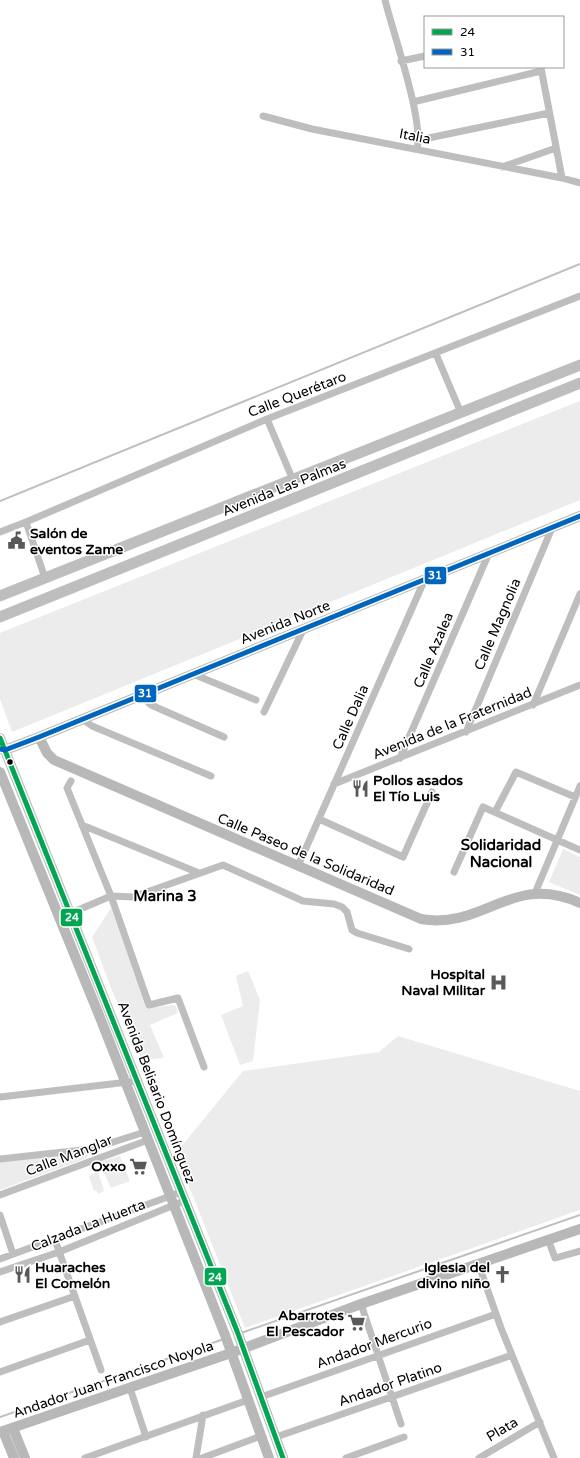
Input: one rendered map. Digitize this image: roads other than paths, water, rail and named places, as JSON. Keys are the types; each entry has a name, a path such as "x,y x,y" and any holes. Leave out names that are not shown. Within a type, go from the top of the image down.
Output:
{"main road":[{"name":"Avenida Las Palmas","path":"0,596 580,365"},
{"name":"Avenida Las Palmas","path":"0,618 580,384"}],"street":[{"path":"385,0 413,102 419,140 417,149"},
{"path":"401,61 424,56"},
{"path":"413,102 541,69 562,178"},
{"path":"419,140 549,113"},
{"name":"Italia","path":"263,116 312,129 562,178 580,183"},
{"path":"502,167 556,148"},
{"name":"Calle Querétaro","path":"0,532 267,419 436,354 580,296"},
{"path":"436,354 461,413"},
{"path":"267,419 293,480"},
{"name":"Avenida Norte","path":"2,750 38,737 303,630 580,516"},
{"path":"26,522 45,578"},
{"name":"Calle Magnolia","path":"466,732 552,528"},
{"name":"Calle Azalea","path":"400,758 489,553"},
{"name":"Calle Dalia","path":"298,866 425,579"},
{"path":"533,705 580,594"},
{"path":"264,712 303,630"},
{"path":"193,674 256,700"},
{"name":"Avenida de la Fraternidad","path":"334,784 580,685"},
{"path":"140,695 151,705 224,737"},
{"path":"82,719 92,726 211,776"},
{"name":"Calle Paseo de la Solidaridad","path":"38,737 47,753 54,760 413,916 433,920 459,918 512,897 535,893 560,895 580,902"},
{"name":"Avenida Belisario Domínguez","path":"0,738 2,750 71,913 182,1196 232,1318 283,1458"},
{"name":"Avenida Belisario Domínguez","path":"0,772 220,1322 269,1458"},
{"path":"495,812 516,772 575,796"},
{"path":"71,781 67,788 111,896 149,1005 178,998 204,1067"},
{"path":"535,893 580,786"},
{"path":"319,819 403,857 432,792"},
{"path":"454,872 483,807 580,850"},
{"path":"82,825 199,873"},
{"path":"71,913 111,896 133,897 223,865 303,901 334,904 342,907 347,912 352,930 357,933 409,949"},
{"path":"0,1097 137,1081"},
{"path":"0,1159 91,1149 146,1136"},
{"name":"Calle Manglar","path":"0,1195 94,1159 146,1136"},
{"path":"91,1149 94,1159"},
{"name":"Calzada La Huerta","path":"0,1272 59,1252 182,1196"},
{"path":"0,1259 171,1201"},
{"path":"0,1215 13,1254"},
{"name":"Andador Juan Francisco Noyola","path":"5,1430 130,1388 230,1350 240,1340 361,1304 548,1238 580,1229"},
{"path":"548,1238 555,1258 580,1251"},
{"path":"55,1240 101,1370"},
{"path":"478,1263 496,1314 554,1458"},
{"path":"0,1322 75,1296"},
{"path":"361,1304 401,1424"},
{"name":"Andador Mercurio","path":"261,1397 496,1314"},
{"path":"220,1322 232,1318"},
{"path":"0,1372 90,1340"},
{"name":"Andador Platino","path":"276,1437 392,1398 512,1355"},
{"path":"130,1388 146,1437"},
{"path":"85,1458 248,1400"},
{"path":"196,1458 203,1415"},
{"name":"Plata","path":"479,1458 540,1422"},
{"path":"5,1430 14,1458"},
{"path":"5,1430 25,1458"},
{"path":"202,1458 261,1436"},
{"path":"346,1458 404,1437"}],"waterway":[{"path":"0,501 580,264"},
{"path":"241,1333 580,1215"},
{"path":"0,1417 224,1339"}],"place":[{"name":"Salón de eventos Zame","path":"17,541"},
{"name":"Pollos asados El Tío Luis","path":"360,788"},
{"name":"Hospital Naval Militar","path":"498,982"},
{"name":"Oxxo","path":"139,1166"},
{"name":"Huaraches El Comelón","path":"22,1275"},
{"name":"Iglesia del divino niño","path":"503,1275"},
{"name":"Abarrotes El Pescador","path":"357,1323"}],"district":[{"name":"Solidaridad Nacional","path":"501,854"},
{"name":"Marina 3","path":"165,896"}]}
